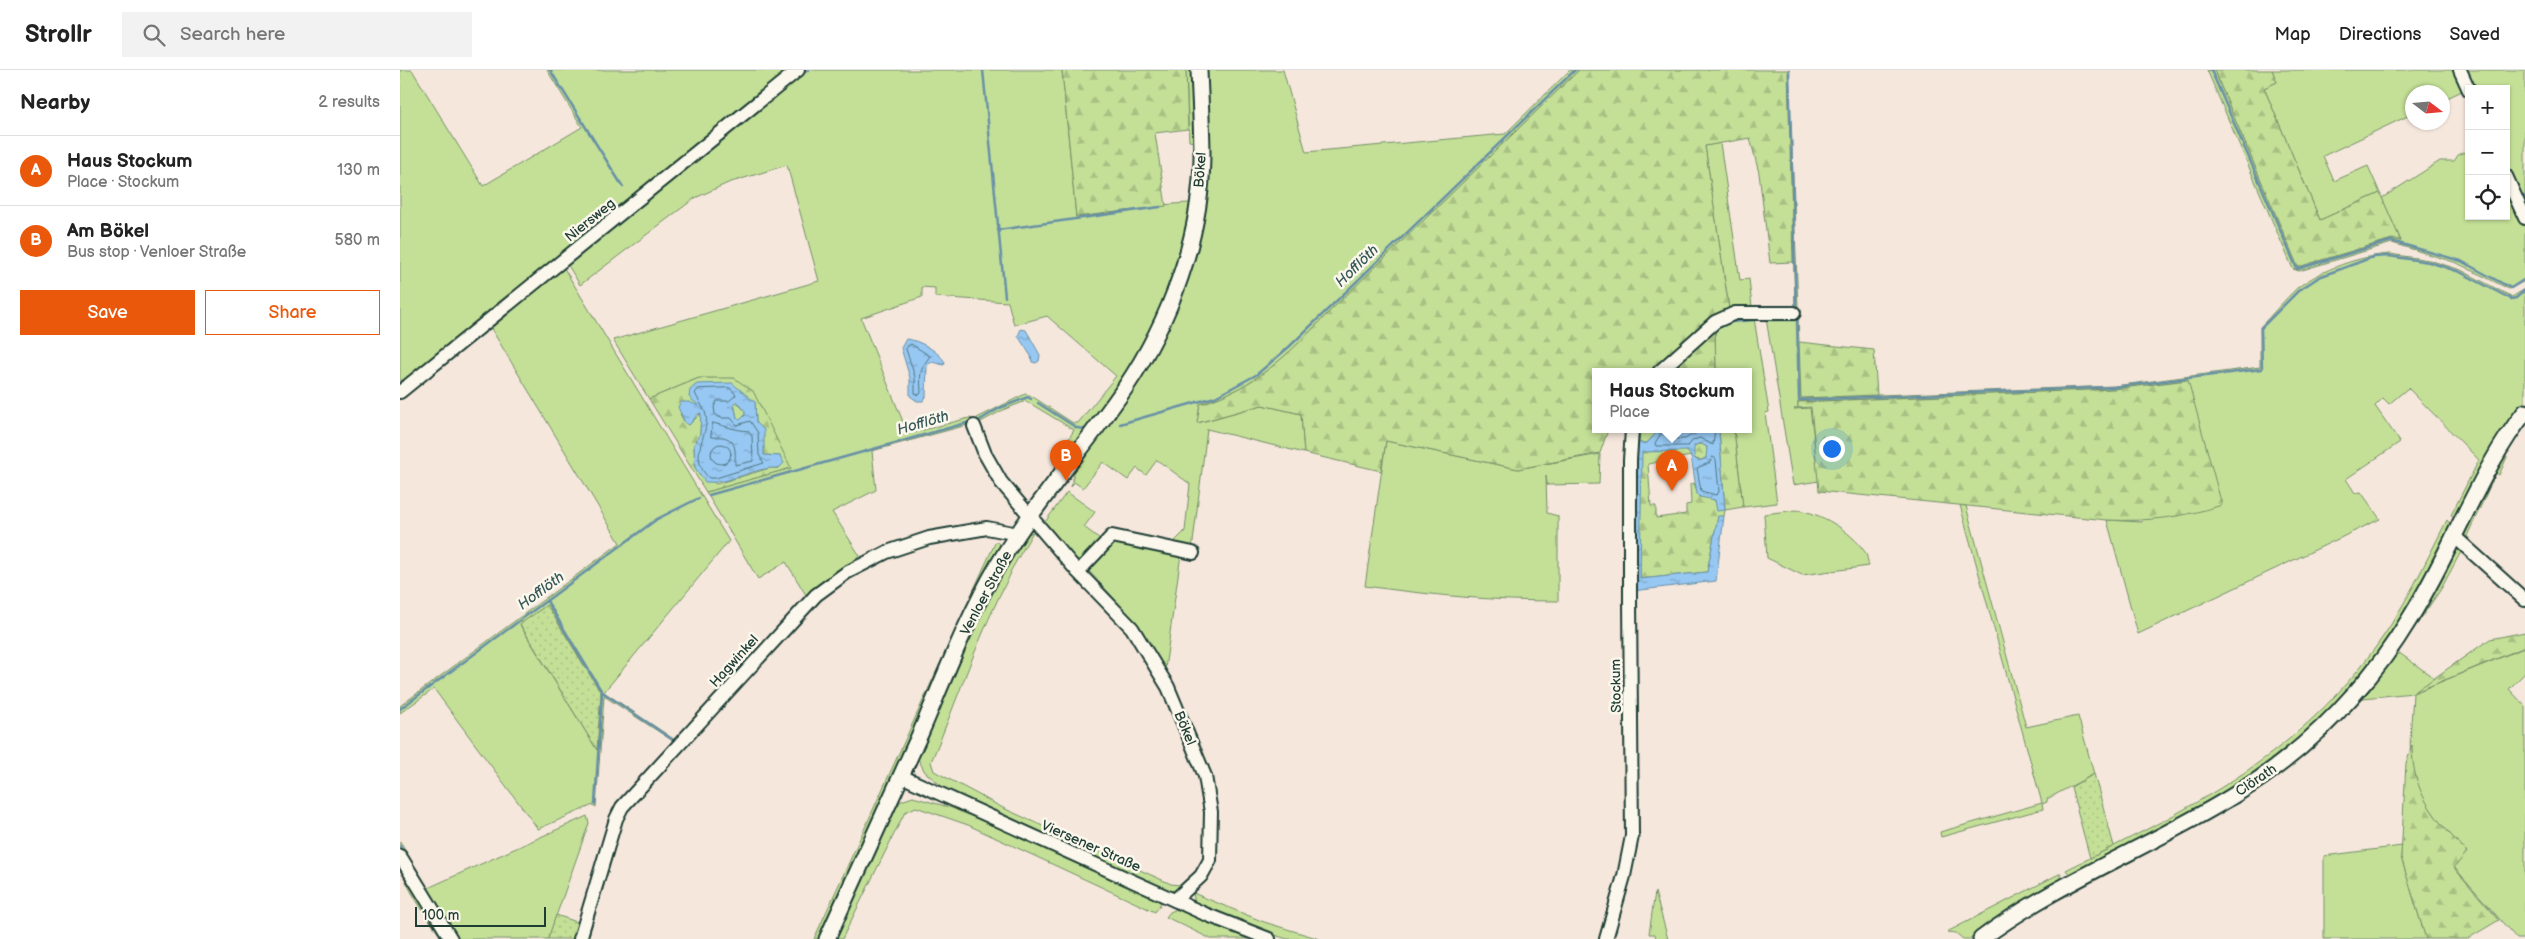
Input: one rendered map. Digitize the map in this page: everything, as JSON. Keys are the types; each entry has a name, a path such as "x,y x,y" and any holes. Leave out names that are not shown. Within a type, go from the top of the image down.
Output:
{"main road":[{"name":"Bökel","path":"1183,269 1196,214 1202,159 1199,70"},
{"name":"Venloer Straße","path":"827,939 965,630 998,566 1018,534 1095,430 1144,358 1165,317 1183,269"},
{"name":"Clörath","path":"1981,939 2015,913 2065,884 2177,828 2236,794 2277,767 2320,730 2356,692 2382,660 2417,606 2490,464 2525,412"}],"street":[{"name":"Niersweg","path":"400,392 798,70"},
{"path":"2460,70 2467,85"},
{"path":"2510,185 2525,218"},
{"path":"1663,368 1715,322 1735,313 1794,313"},
{"name":"Bökel","path":"974,426 994,473 1030,518 1078,572 1132,628 1168,687 1205,776 1211,812 1210,860 1200,876 1176,900"},
{"name":"Stockum","path":"1606,939 1624,876 1632,836 1630,610 1630,460 1632,433"},
{"name":"Hagwinkel","path":"580,939 616,819 622,807 816,595 846,573 878,556 929,538 987,528 1018,534"},
{"path":"1078,572 1112,536 1193,553"},
{"path":"2454,536 2525,600"},
{"name":"Viersener Straße","path":"901,776 1176,900 1269,939"},
{"path":"400,856 451,939"}],"green space":[{"path":"400,70 412,70 483,186 582,127 547,70 788,70 403,383 400,379"},
{"path":"803,70 1062,70 1076,217 1160,205 1188,203 1194,205 1175,274 1138,359 1087,433 1069,445 1058,460 1057,458 1074,430 1026,401 1005,409 977,424 977,418 1025,394 1030,395 1073,423 1078,423 1116,376 1047,316 1014,325 1008,302 935,297 935,288 922,287 922,297 861,318 908,434 969,418 971,418 971,424 872,451 876,490 832,512 860,556 806,595 786,562 758,579 706,492 791,468 699,378 649,399 613,340 819,281 787,165 728,183 695,198 580,285 566,262"},
{"path":"1062,70 1186,70 1188,129 1155,133 1166,206 1076,217"},
{"path":"1186,70 1194,70 1195,142 1189,141"},
{"path":"1205,70 1283,70 1306,152 1505,134 1570,70 1579,70 1286,355 1239,388 1200,404 1198,423 1262,405 1301,414 1304,453 1207,429 1192,550 1170,546 1185,531 1190,484 1157,460 1146,475 1137,468 1128,480 1103,462 1083,488 1074,482 1071,487 1076,463 1186,273"},
{"path":"1579,70 1788,70 1793,262 1770,263 1759,173 1750,138 1705,146 1729,309 1695,332 1655,368 1592,368 1592,433 1607,433 1600,453 1518,469 1386,441 1381,471 1304,453 1301,414 1262,405 1197,423 1200,404 1239,388 1271,367 1300,342"},
{"path":"1789,70 1798,308 1795,308"},
{"path":"2207,70 2214,70 2298,266 2392,239 2401,241 2382,198 2440,161 2454,161 2459,154 2465,152 2465,220 2510,220 2510,195 2525,227 2525,281 2509,289 2457,263 2392,243 2299,271 2293,269"},
{"path":"2214,70 2272,70 2277,82 2264,88 2320,220 2380,193 2401,241 2392,239 2298,267"},
{"path":"2272,70 2456,70 2464,90 2450,97 2450,85 2405,85 2405,117 2323,156 2334,181 2368,166 2380,193 2320,220 2264,88 2277,82"},
{"path":"2464,70 2525,70 2525,210 2510,177 2510,85 2470,85"},
{"path":"1720,143 1740,280 1749,279 1752,307 1729,309 1705,146"},
{"path":"2390,254 2429,260 2461,270 2512,297 2525,289 2525,404 2458,518 2451,515 2479,460 2408,388 2389,404 2383,398 2375,406 2400,442 2346,479 2355,493 2361,492 2380,519 2138,634 2107,520 2142,522 2188,380 2114,389 1798,402 1798,408 1794,409 1810,408 1819,481 1793,485 1766,318 1798,315 1801,398 2114,386 2260,367 2260,327 2297,288 2330,269 2366,257"},
{"path":"562,265 729,541 604,692 675,740 673,741 604,696 596,807 593,805 538,829 434,689 400,713 400,706 620,543 489,325","holes":["547,605 601,693 597,750 520,625"]},
{"path":"1754,318 1769,412 1765,413 1777,503 1743,507 1734,433 1752,433 1752,368 1716,368 1715,332 1674,368 1669,368 1716,327 1731,320"},
{"path":"1715,332 1716,368 1674,368"},
{"path":"1799,342 1874,350 1877,395 1801,398"},
{"path":"699,378 734,378 753,391 791,468 706,492 649,399","holes":["689,397 755,402 756,422 763,430 764,455 780,456 779,468 770,468 716,484 695,468 694,445 700,434 701,413 689,425 685,423 680,414 699,405"]},
{"path":"2188,380 2222,505 2180,516 2151,519 2107,520 1819,491 1811,407 1798,408 1798,402 2114,389"},
{"path":"736,401 745,411 745,415 740,420 737,418 734,404"},
{"path":"1640,433 1656,433 1647,443 1639,443"},
{"path":"1719,433 1734,433 1743,507 1725,510"},
{"path":"1386,441 1518,469 1600,454 1599,484 1547,485 1546,475 1547,513 1558,516 1558,601 1461,597 1365,586"},
{"path":"1697,444 1703,444 1708,449 1706,458 1697,460 1692,455 1692,449"},
{"path":"1682,450 1687,451 1691,456 1648,464 1651,506 1656,506 1656,518 1686,514 1686,505 1691,504 1690,484 1694,483 1699,497 1710,497 1725,510 1724,516 1718,517 1707,572 1640,579 1641,452"},
{"path":"2504,456 2507,457 2499,475 2496,473 2467,536 2484,557 2462,537 2486,481"},
{"path":"1067,492 1095,512 1084,527 1104,542 1087,560 1075,560 1047,529 1045,522"},
{"path":"1960,505 1966,506 2026,727 2078,716 2094,774 2047,799 2047,802 2042,804 2043,809 1941,837 1940,832 2042,803"},
{"path":"1796,510 1815,514 1843,530 1865,552 1869,566 1802,575 1767,558 1764,514"},
{"path":"2447,520 2453,528 2432,571 2376,660 2305,738 2212,804 2070,875 2066,870 2154,826 2235,779 2308,722 2343,688 2386,633 2414,586"},
{"path":"1033,532 1010,572 979,643 931,762 934,771 1003,808 1171,884 1180,885 1203,864 1183,889 1167,892 1068,849 944,788 925,772 918,759 968,636 985,601 1025,535"},
{"path":"1113,539 1181,554 1165,669 1138,628 1086,568"},
{"path":"996,541 1001,546 999,556 820,939 814,939"},
{"path":"2455,547 2463,548 2441,589 2398,652 2434,678 2416,692 2525,649 2525,673 2509,689 2525,706 2525,939 2517,939 2454,867 2467,852 2433,813 2415,779 2410,739 2413,693 2363,698 2325,738 2326,731 2436,589 2446,573"},
{"path":"547,605 601,693 597,750 520,624"},
{"path":"2525,632 2525,647 2413,693 2490,639"},
{"path":"2412,745 2413,762 2421,791 2445,828 2467,852 2454,868 2499,920 2467,939 2426,939 2401,857 2406,763"},
{"path":"2094,774 2114,846 2090,858 2071,787"},
{"path":"913,797 952,808 1161,899 1160,905 1155,912 968,825 916,807 905,812 842,939 832,939 894,811 901,801"},
{"path":"587,816 589,823 548,939 454,939 400,851 400,842 428,888"},
{"path":"2402,846 2401,857 2426,939 2324,939 2324,856"},
{"path":"613,855 588,939 584,939 607,863"},
{"path":"400,860 448,939 442,939 416,901 401,869"},
{"path":"2061,873 2057,884 1973,939 1963,939 1956,933 1947,932"},
{"path":"1655,892 1668,939 1656,939 1655,934 1649,934"},
{"path":"1193,893 1264,922 1320,939 1287,939 1253,928 1195,905"},
{"path":"1177,909 1255,939 1211,939 1166,917 1170,912"},
{"path":"556,915 580,923 575,939 548,939"}],"water":[{"path":"1021,329 1026,330 1040,355 1039,361 1036,363 1032,362 1031,356 1018,336"},
{"path":"906,339 917,341 928,347 945,362 944,365 932,362 927,365 926,397 923,401 917,401 910,396 910,378 901,348"},
{"path":"732,383 755,402 756,422 764,430 764,455 780,456 784,463 779,468 761,470 724,481 705,482 695,468 694,445 700,434 701,413 689,425 685,423 678,407 681,402 689,402 699,406 689,397 690,390 697,384","holes":["737,401 745,411 745,415 740,420 737,418 734,404"]},
{"path":"1656,433 1719,433 1725,510 1717,511 1715,500 1700,497 1697,494 1691,456 1687,451 1642,452 1640,579 1707,572 1718,516 1724,516 1716,581 1633,591 1636,443 1647,443","holes":["1700,443 1707,447 1706,458 1699,461 1694,458 1694,446"]}],"waterway":[{"path":"550,70 623,187"},
{"path":"801,75 808,70"},
{"path":"983,70 1005,297"},
{"name":"Hofflöth","path":"1120,424 1215,397 1256,375 1289,347 1575,70"},
{"path":"1789,70 1796,307"},
{"path":"2211,70 2297,269 2391,241 2461,261 2511,288 2525,279"},
{"path":"569,264 752,115"},
{"path":"2523,203 2525,196"},
{"path":"998,230 1160,207"},
{"path":"1766,320 1797,320 1799,400 2115,387 2262,369 2261,328 2298,291 2319,277 2373,257 2389,256 2429,262 2460,272 2511,299 2516,298 2525,290"},
{"path":"1716,329 1731,322 1754,320"},
{"name":"Hofflöth","path":"978,421 1000,408 1028,397 1031,399"},
{"name":"Hofflöth","path":"1038,403 1077,428 1084,429"},
{"name":"Hofflöth","path":"709,495 970,422"},
{"path":"1638,441 1639,433"},
{"name":"Hofflöth","path":"400,709 657,519 699,498"},
{"path":"547,601 602,692 595,804"},
{"path":"602,692 673,740"},
{"path":"400,846 403,852"}],"place":[{"name":"Am Bökel","path":"1066,481"},
{"name":"Haus Stockum","path":"1672,491"}]}
